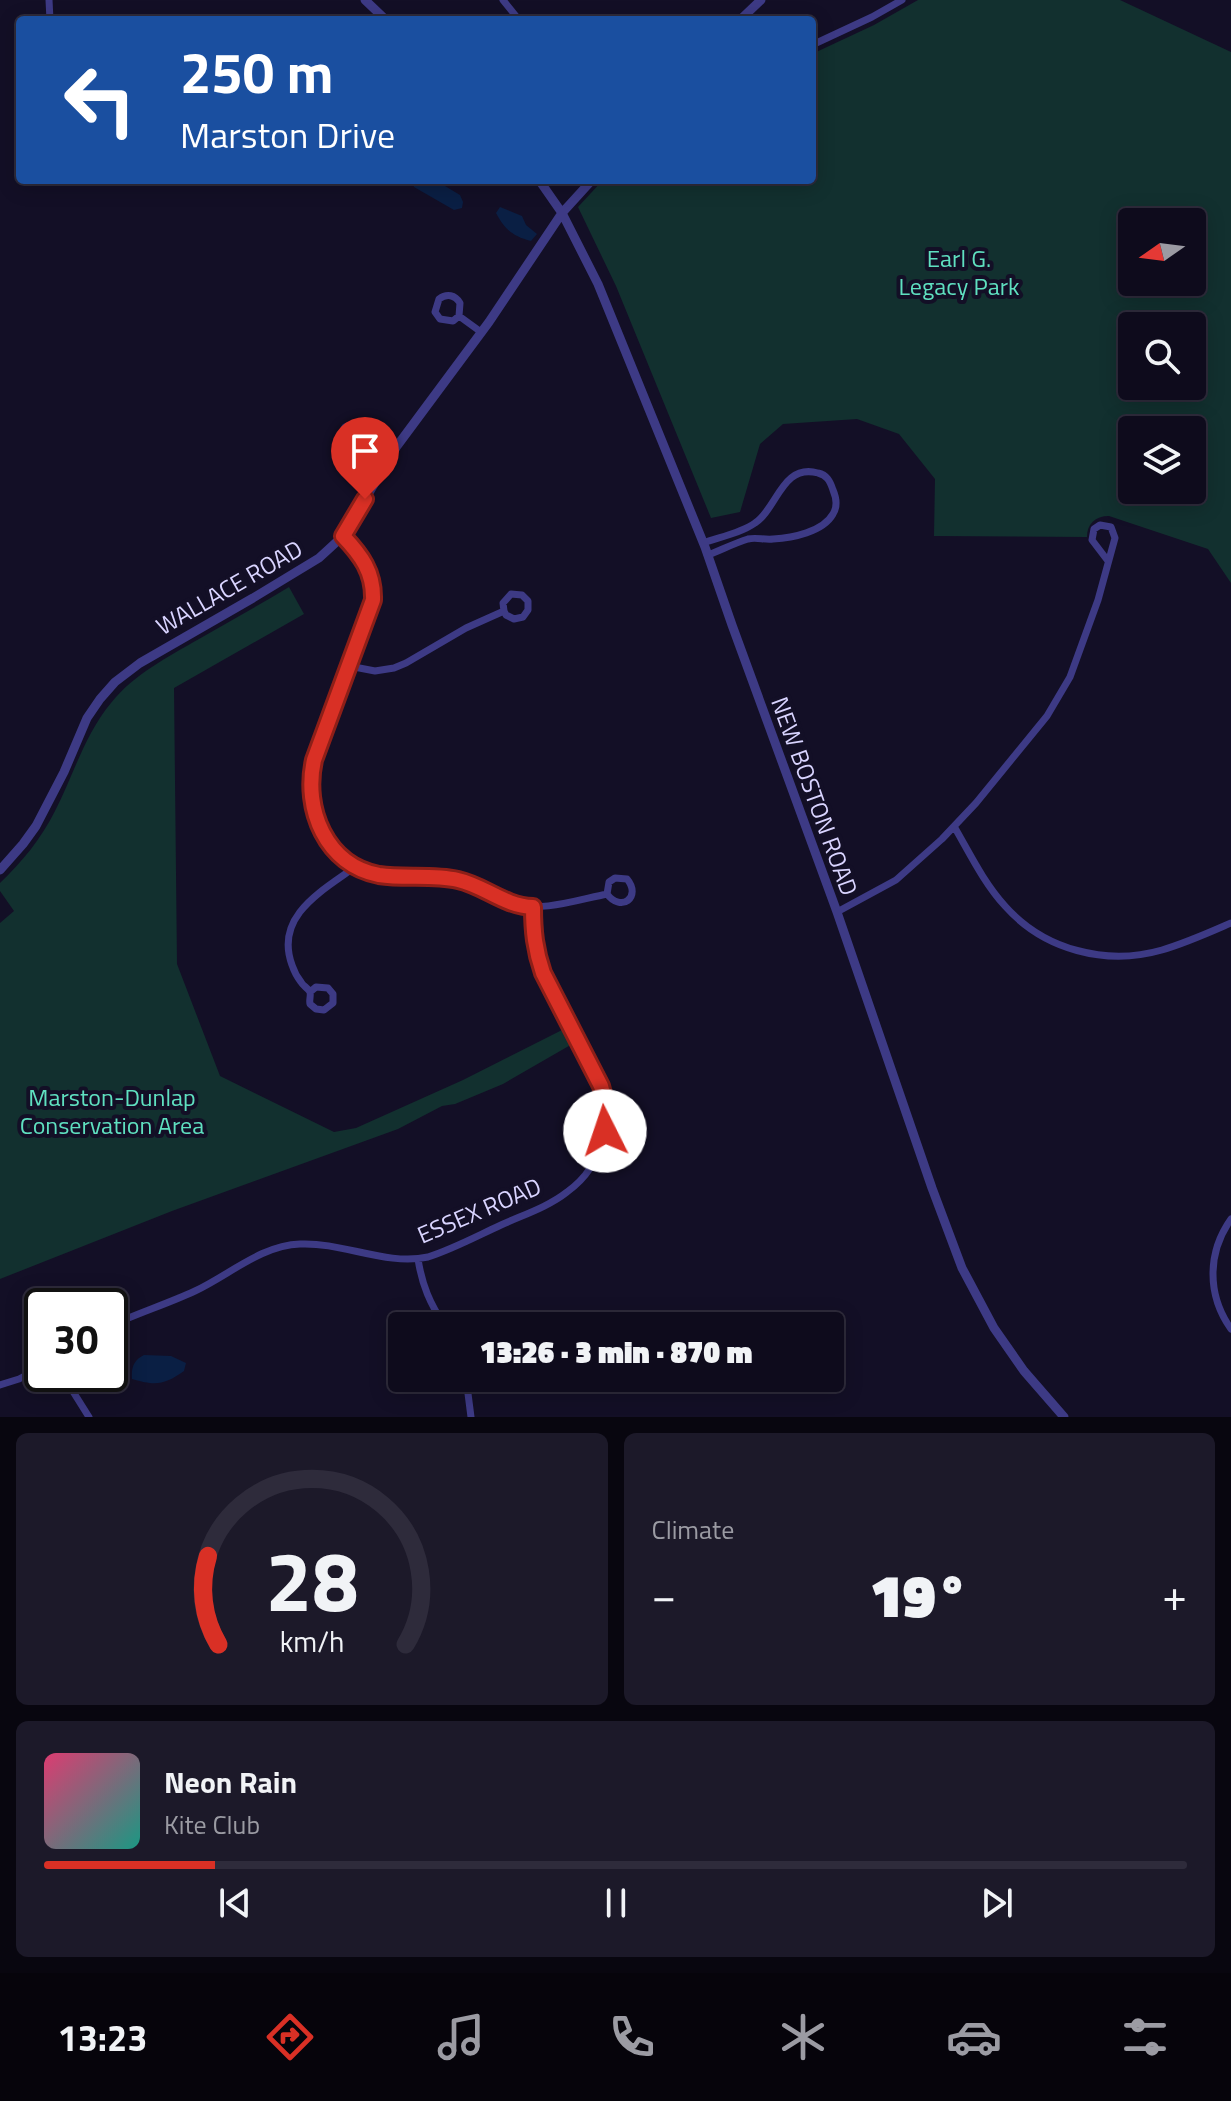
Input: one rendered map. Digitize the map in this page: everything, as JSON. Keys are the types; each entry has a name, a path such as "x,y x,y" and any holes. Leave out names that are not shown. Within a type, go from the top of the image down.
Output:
{"street":[{"path":"365,0 382,16"},
{"path":"503,0 516,16"},
{"path":"744,16 761,0"},
{"path":"816,43 902,0"},
{"name":"NEW BOSTON ROAD","path":"542,184 562,213 598,284 708,555 962,1268 994,1328 1024,1371 1064,1417"},
{"name":"WALLACE ROAD","path":"0,870 36,826 87,718 115,682 140,663 319,558 343,536 389,460 562,213 588,184"},
{"path":"459,316 481,332"},
{"path":"365,444 389,460"},
{"path":"703,543 758,521 780,489 798,473 821,473 830,482 835,496 835,510 818,527 782,538 746,540 708,555"},
{"path":"837,912 896,880 955,828 1047,716 1070,677 1098,600 1115,534 1108,525 1100,525 1094,529 1092,540 1108,561"},
{"path":"343,536 362,558 373,588 370,610 314,760 310,786 312,809 322,833 335,851 355,867 378,874 457,880 480,887 512,904 533,907 607,894"},
{"path":"349,666 375,671 394,668 504,611"},
{"path":"955,828 1004,905 1020,921 1058,945 1101,956 1131,956 1182,944 1231,923"},
{"path":"310,992 296,974 289,956 292,926 301,909 311,899 355,867"},
{"name":"ESSEX ROAD","path":"128,1318 194,1291 283,1246 306,1243 418,1259 437,1254 554,1201 579,1183 601,1146 606,1117 605,1101 595,1072 543,973 533,937 533,907"},
{"path":"1231,1219 1219,1240 1213,1271 1217,1303 1231,1329"},
{"path":"418,1259 423,1287 435,1312"},
{"path":"0,1385 24,1376"},
{"path":"73,1392 89,1417"},
{"path":"468,1392 471,1417"}],"green space":[{"name":"Earl G. Legacy Park","path":"918,0 1120,0 1231,52 1231,583 1208,549 1109,516 1093,522 1088,528 1087,537 934,536 935,479 899,434 857,419 783,424 760,444 740,512 711,518 616,286 578,207 599,184 816,184 816,52"},
{"name":"Marston-Dunlap Conservation Area","path":"289,587 304,614 174,688 177,964 220,1076 334,1132 356,1128 463,1080 566,1028 574,1043 503,1084 455,1104 442,1106 398,1129 172,1211 0,1279 0,923 14,911 0,891 0,883 44,831 94,728 120,693 164,660"}],"water":[{"path":"413,184 442,184 460,195 462,208 454,210"},
{"path":"500,207 522,216 526,225 537,234 531,241 506,228 496,213"},
{"path":"144,1355 171,1356 186,1363 184,1371 160,1383 132,1379 134,1364"}],"route":[{"path":"365,499 343,536 367,567 373,600 314,760 310,786 312,809 322,833 335,851 355,867 387,876 457,880 480,887 512,904 533,907 533,937 538,959 601,1086 605,1101 605,1131"}]}
